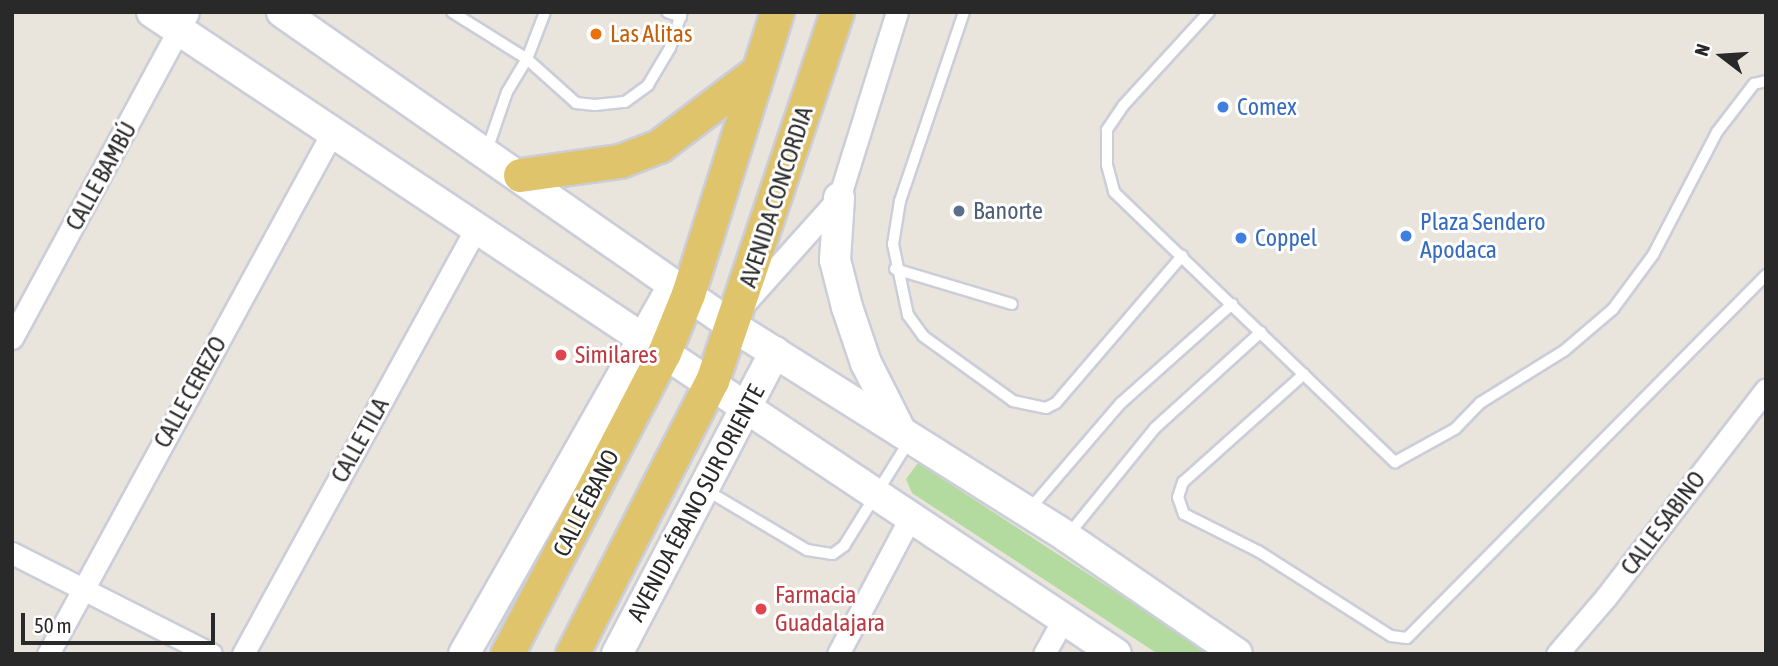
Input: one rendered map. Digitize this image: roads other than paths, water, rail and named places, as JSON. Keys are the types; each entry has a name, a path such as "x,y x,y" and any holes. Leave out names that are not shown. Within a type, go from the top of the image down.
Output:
{"main road":[{"path":"653,346 681,289 777,12"},
{"name":"AVENIDA CONCORDIA","path":"712,381 837,12"},
{"path":"520,175 620,161 659,146 758,71"},
{"name":"CALLE ÉBANO","path":"508,654 653,346"},
{"path":"572,654 712,381"}],"street":[{"path":"152,12 184,21 333,131 653,346 712,381 1116,654"},
{"path":"282,12 681,289 735,317 775,352 1067,537 1237,654"},
{"path":"897,12 839,198 835,260 866,363 906,435"},
{"name":"CALLE BAMBÚ","path":"12,338 184,21"},
{"name":"CALLE CEREZO","path":"48,654 333,131"},
{"path":"735,317 839,198"},
{"name":"CALLE TILA","path":"243,654 477,227"},
{"path":"464,654 653,346"},
{"name":"AVENIDA ÉBANO SUR ORIENTE","path":"617,654 775,352"},
{"name":"CALLE SABINO","path":"1557,654 1606,597 1766,389"},
{"path":"838,654 912,516"},
{"path":"12,553 211,654"},
{"path":"1044,654 1064,618"}],"lane":[{"path":"452,12 527,59 576,103 625,103 648,85 670,48 682,15 667,12"},
{"path":"486,153 507,93 527,59 545,12"},
{"path":"964,12 900,201 893,244 895,269 908,315 923,336 1013,401 1046,408 1056,403 1182,256"},
{"path":"1209,12 1123,106 1108,130 1107,165 1114,192 1395,462 1455,429 1480,403 1565,350 1619,302 1653,255 1717,132 1754,84 1766,81"},
{"path":"895,269 1012,304"},
{"path":"1304,374 1183,482 1178,497 1184,514 1258,551 1391,636 1406,638 1766,275"},
{"path":"1027,512 1121,403 1232,304"},
{"path":"1067,537 1155,428 1261,332"},
{"path":"705,489 818,555 833,554 844,546 906,435"}],"place":[{"name":"Las Alitas","path":"596,34"},
{"name":"Comex","path":"1223,107"},
{"name":"Banorte","path":"959,211"},
{"name":"Plaza Sendero Apodaca","path":"1406,236"},
{"name":"Coppel","path":"1241,238"},
{"name":"Similares","path":"561,355"},
{"name":"Farmacia Guadalajara","path":"761,609"}]}
